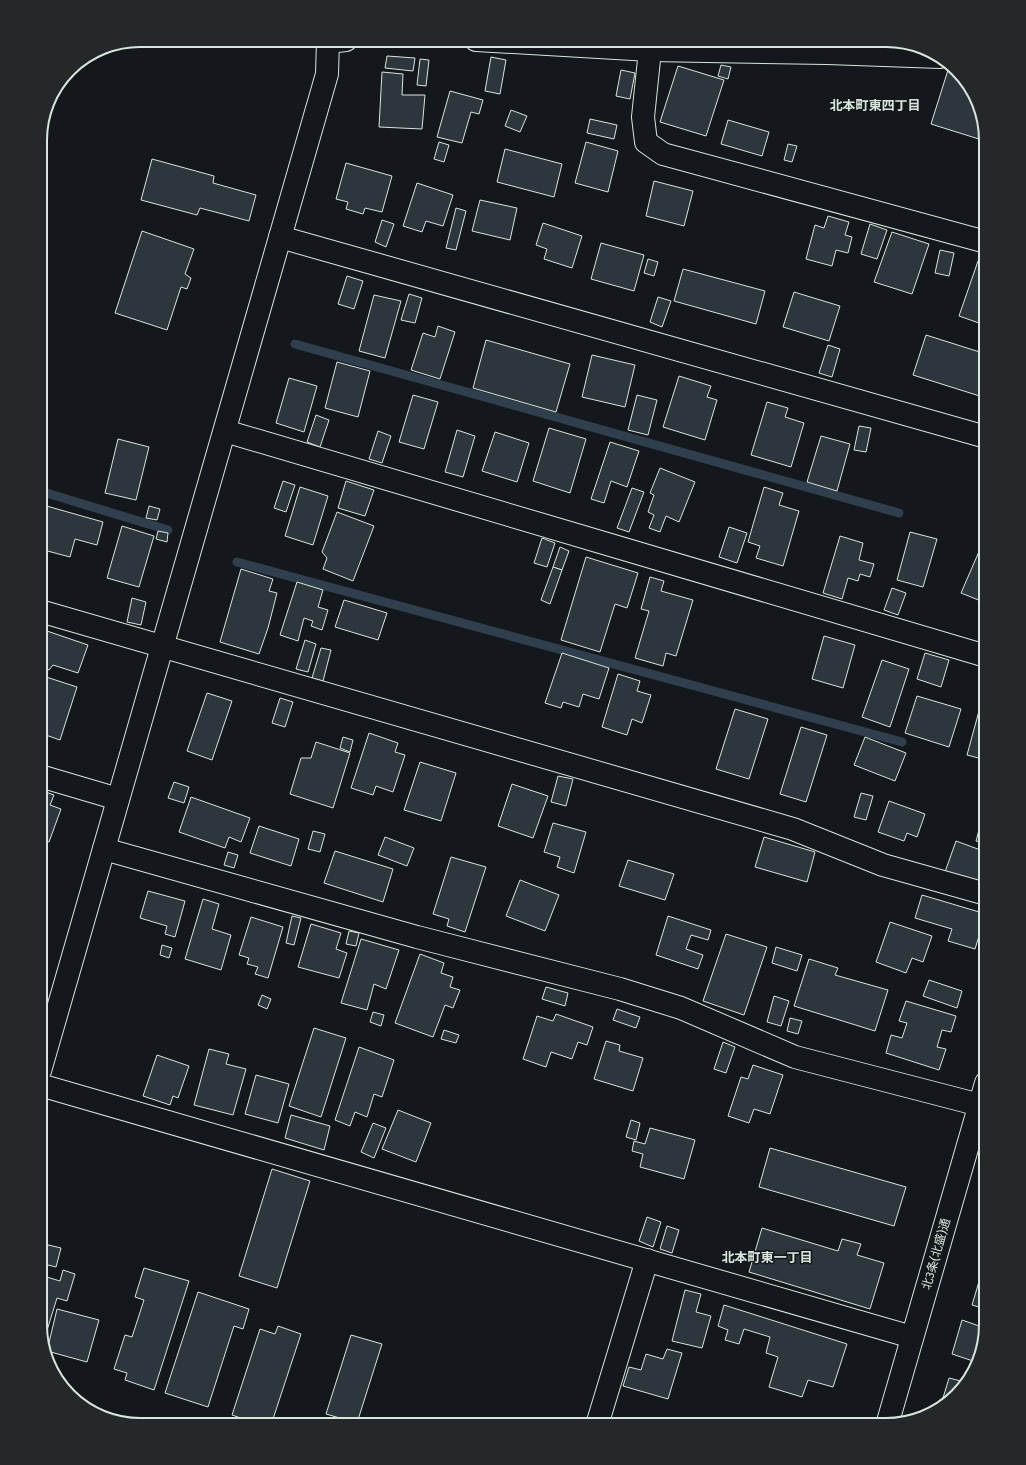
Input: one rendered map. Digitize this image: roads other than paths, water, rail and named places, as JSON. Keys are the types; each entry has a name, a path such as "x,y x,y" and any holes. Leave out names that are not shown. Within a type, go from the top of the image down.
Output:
{"street":[{"path":"47,1047 225,431 327,74 333,47"},
{"path":"598,47 650,50 927,57"},
{"path":"650,50 643,117 646,142 662,154 979,240"},
{"path":"280,237 979,435"},
{"path":"225,431 979,654"},
{"path":"47,612 786,827 883,865 979,892"},
{"path":"47,778 118,799"},
{"path":"104,849 417,937 620,989 682,1008 795,1057 979,1105"},
{"path":"47,1087 912,1337"},
{"name":"北3条(北盛)通","path":"889,1418 979,1108"},
{"path":"599,1418 648,1260"}],"waterway":[{"path":"295,344 899,513"},
{"path":"47,493 168,530"},
{"path":"237,562 902,742"}],"district":[{"name":"北本町東四丁目","path":"875,105"},
{"name":"北本町東一丁目","path":"767,1257"}]}
